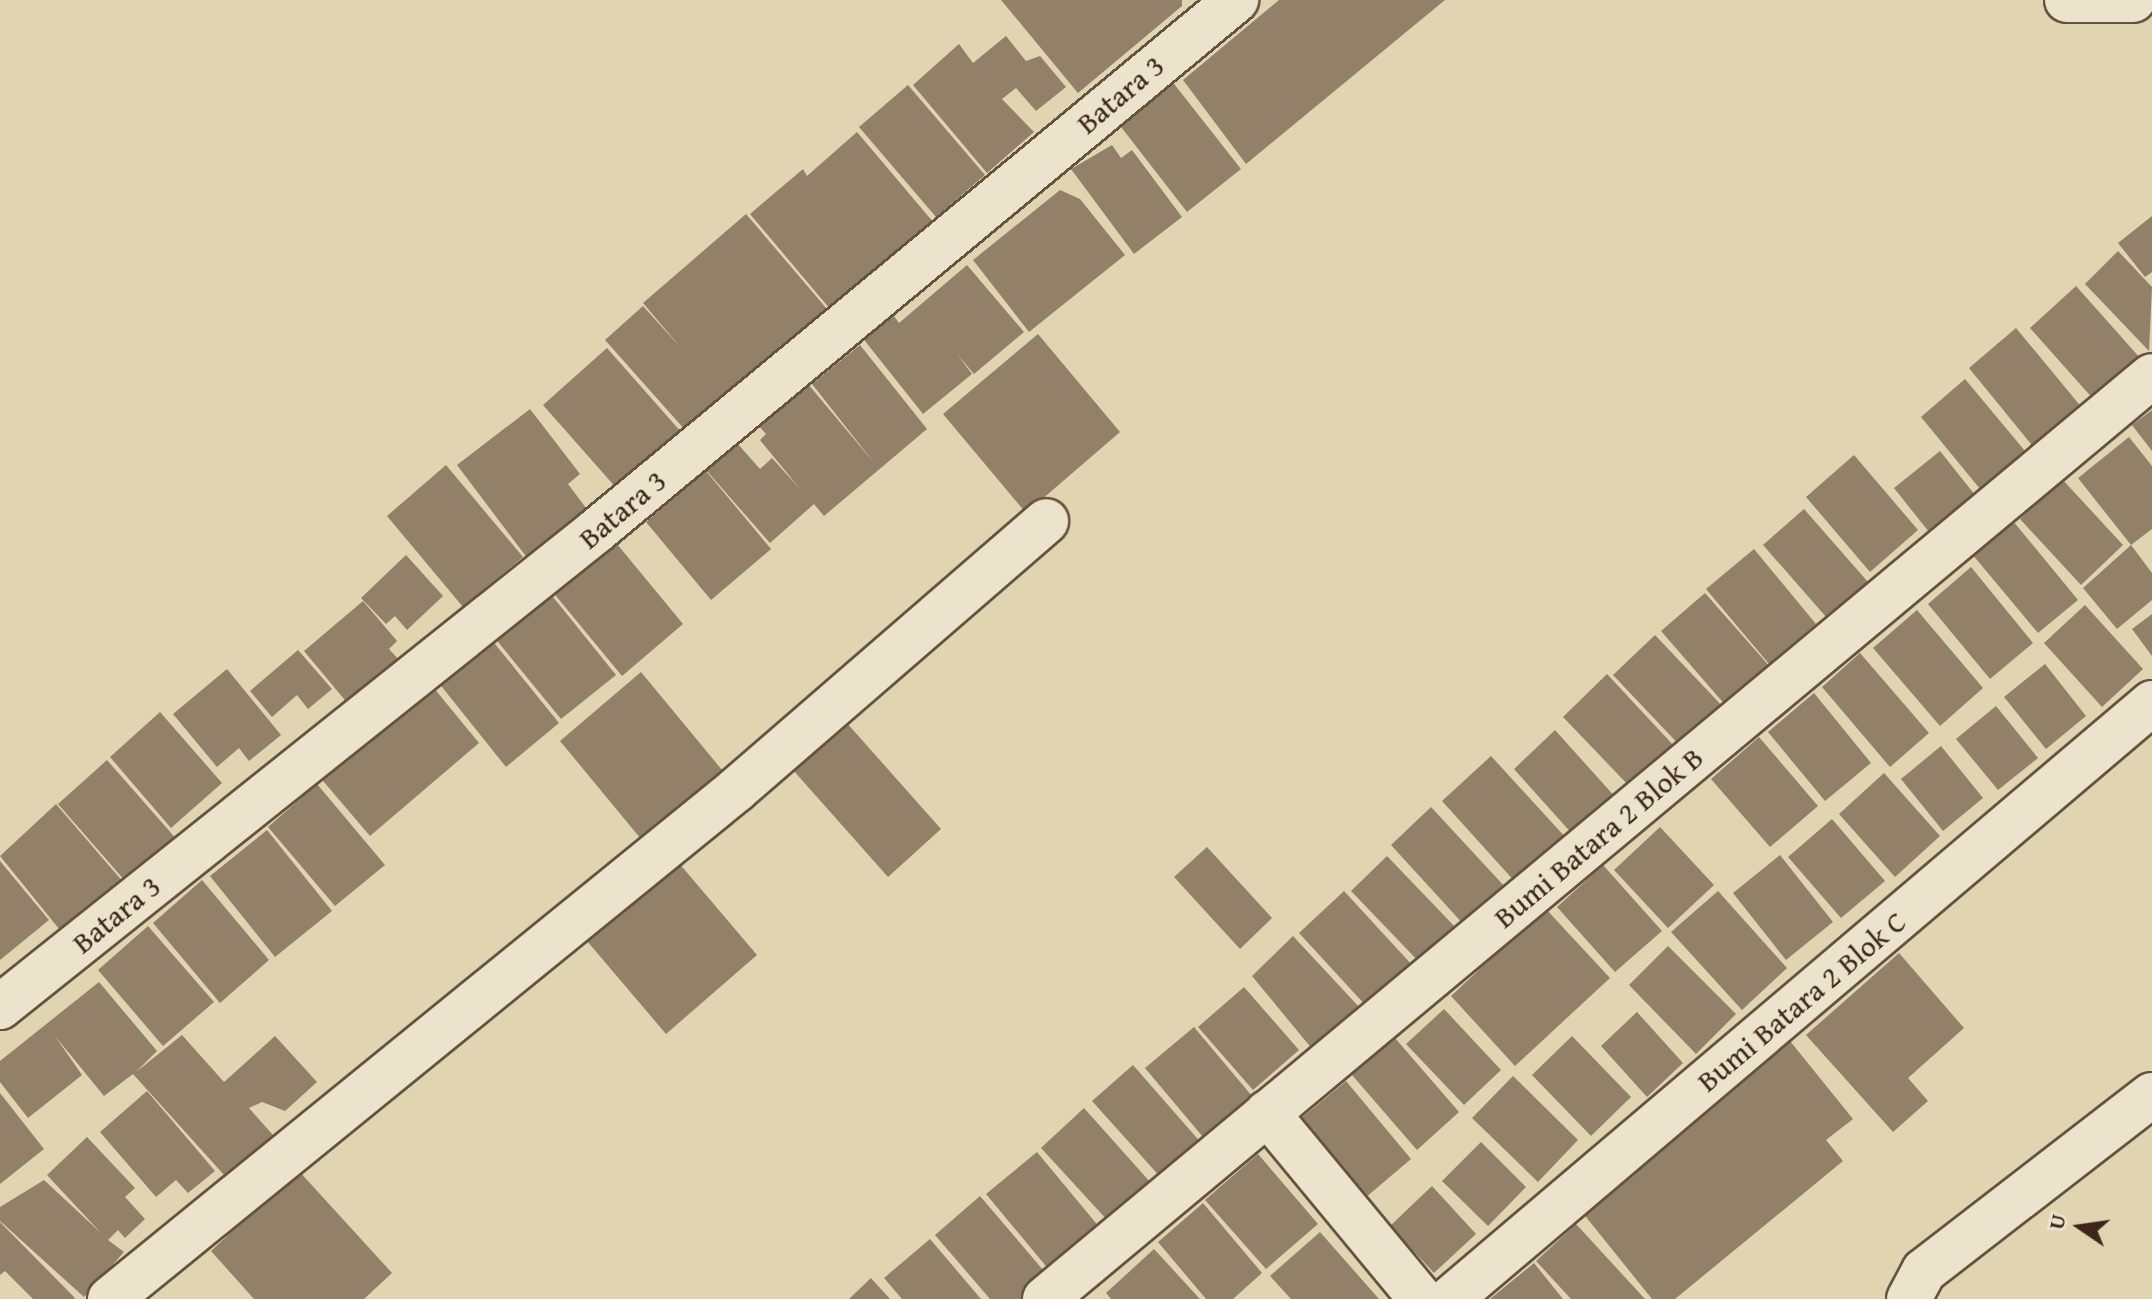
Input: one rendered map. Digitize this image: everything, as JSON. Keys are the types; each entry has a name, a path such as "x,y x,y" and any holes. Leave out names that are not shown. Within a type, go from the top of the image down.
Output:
{"street":[{"name":"Batara 3","path":"0,1007 596,531 1236,0"},
{"path":"2067,0 2133,0"},
{"path":"2141,0 2152,3"},
{"name":"Bumi Batara 2 Blok B","path":"1045,1299 2152,376"},
{"path":"110,1299 737,789 1046,521"},
{"name":"Bumi Batara 2 Blok C","path":"1450,1299 2150,709"},
{"path":"1909,1299 1924,1271 2152,1095"},
{"path":"1267,1113 1421,1299"}],"building":[{"path":"1001,0 1182,0 1182,6 1078,93"},
{"path":"1279,0 1445,0 1246,164 1183,80"},
{"path":"1006,36 1026,61 1040,56 1066,87 1036,111 1016,88 1002,99 1034,132 987,173 913,85 959,44 973,63"},
{"path":"1171,80 1241,169 1187,212 1118,123"},
{"path":"908,85 985,175 936,217 859,127"},
{"path":"857,132 934,223 830,309 750,214 803,169 807,176"},
{"path":"1112,145 1121,158 1132,150 1182,217 1134,254 1071,169"},
{"path":"1060,190 1080,199 1125,255 1029,332 973,260"},
{"path":"746,214 827,309 686,431 605,340 643,306 681,348 643,303"},
{"path":"2152,216 2152,272 2145,277 2118,243"},
{"path":"2118,251 2152,287 2149,351 2085,284"},
{"path":"967,265 1024,332 974,374 957,354 972,374 923,414 861,336 891,312 899,323"},
{"path":"2076,286 2141,359 2095,401 2030,328"},
{"path":"2016,328 2083,409 2035,449 1969,368"},
{"path":"1038,334 1120,432 1026,513 943,414"},
{"path":"860,345 927,429 824,516 814,504 770,543 706,470 737,443 760,469 772,458 801,490 760,440 766,434 759,426 808,384 875,464 812,384"},
{"path":"607,348 682,433 618,490 543,405"},
{"path":"1965,379 2030,457 1985,495 1921,417"},
{"path":"530,409 580,474 568,484 589,512 528,559 457,465"},
{"path":"2152,410 2152,451 2132,425"},
{"path":"2129,437 2152,466 2152,529 2131,545 2078,478"},
{"path":"1940,451 1975,495 1929,532 1894,488"},
{"path":"1854,455 1918,530 1870,572 1806,497"},
{"path":"446,465 523,557 463,607 387,516"},
{"path":"706,471 771,549 711,600 646,522"},
{"path":"2062,479 2123,545 2081,585 2020,519"},
{"path":"1804,509 1868,582 1827,618 1763,545"},
{"path":"2013,521 2078,600 2038,633 1972,554"},
{"path":"612,538 683,624 622,676 551,590"},
{"path":"2131,545 2152,573 2152,600 2117,629 2083,588"},
{"path":"1754,549 1816,624 1769,664 1706,589"},
{"path":"406,555 443,596 407,630 395,616 386,624 361,598"},
{"path":"1971,567 2033,643 1990,679 1928,604"},
{"path":"549,592 616,675 561,719 494,637"},
{"path":"1705,593 1771,668 1727,707 1661,631"},
{"path":"363,601 397,641 389,649 400,661 349,705 304,651"},
{"path":"2085,605 2143,669 2102,707 2044,643"},
{"path":"1917,610 1983,688 1940,726 1873,648"},
{"path":"2152,614 2152,656 2132,629"},
{"path":"1655,635 1726,710 1684,750 1613,675"},
{"path":"491,639 559,723 506,767 438,682"},
{"path":"298,650 332,689 308,709 297,695 272,717 250,691"},
{"path":"1860,653 1929,733 1890,767 1822,687"},
{"path":"2045,664 2086,716 2046,749 2004,697"},
{"path":"227,669 281,735 249,761 239,748 217,767 173,714"},
{"path":"641,672 727,776 646,845 560,741"},
{"path":"1607,674 1675,747 1632,789 1563,717"},
{"path":"433,687 479,743 370,836 318,775"},
{"path":"1814,693 1871,763 1825,801 1768,732"},
{"path":"1996,706 2038,758 1998,790 1956,739"},
{"path":"160,712 222,783 171,828 110,757"},
{"path":"846,722 941,829 888,877 793,770"},
{"path":"1555,730 1617,799 1575,837 1514,769"},
{"path":"1759,737 1818,806 1770,847 1711,779"},
{"path":"1941,746 1983,798 1943,831 1901,779"},
{"path":"1491,756 1566,838 1517,884 1442,801"},
{"path":"107,760 179,842 126,882 58,804"},
{"path":"1884,773 1940,836 1895,877 1839,814"},
{"path":"317,784 385,865 335,906 268,827"},
{"path":"56,804 124,883 64,935 0,856"},
{"path":"1431,807 1506,888 1466,927 1391,845"},
{"path":"1832,819 1885,881 1841,918 1788,857"},
{"path":"1660,827 1714,885 1668,928 1614,870"},
{"path":"267,830 332,911 275,957 210,876"},
{"path":"1207,847 1272,918 1240,949 1174,877"},
{"path":"1780,855 1833,922 1786,960 1733,893"},
{"path":"1387,856 1458,930 1422,965 1351,891"},
{"path":"0,861 49,920 0,960"},
{"path":"678,862 757,955 666,1034 587,941"},
{"path":"1603,865 1662,931 1615,972 1557,907"},
{"path":"202,880 269,960 220,1003 153,923"},
{"path":"1344,891 1413,966 1368,1008 1299,933"},
{"path":"1718,891 1787,968 1742,1010 1671,932"},
{"path":"1545,908 1610,978 1515,1066 1451,996"},
{"path":"148,926 214,1002 163,1046 98,970"},
{"path":"1293,936 1360,1008 1313,1050 1252,976"},
{"path":"1668,946 1736,1014 1696,1054 1629,985"},
{"path":"1899,953 1964,1028 1908,1078 1928,1101 1893,1132 1806,1035"},
{"path":"99,982 157,1051 136,1072 182,1035 224,1082 275,1036 317,1082 285,1111 262,1102 249,1108 281,1144 234,1186 133,1074 104,1096 55,1036 82,1075 28,1118 0,1082 0,1061"},
{"path":"1244,987 1299,1050 1253,1090 1198,1027"},
{"path":"1444,1009 1501,1070 1464,1105 1406,1044"},
{"path":"1637,1012 1683,1063 1647,1097 1601,1046"},
{"path":"1194,1027 1257,1102 1208,1143 1145,1068"},
{"path":"1572,1036 1631,1097 1591,1136 1532,1075"},
{"path":"1395,1038 1459,1112 1417,1150 1352,1075"},
{"path":"1790,1041 1853,1119 1826,1140 1843,1161 1675,1299 1652,1299 1582,1212"},
{"path":"1133,1065 1203,1145 1163,1180 1092,1101"},
{"path":"1513,1076 1578,1140 1538,1182 1472,1118"},
{"path":"1346,1081 1411,1159 1365,1198 1299,1120"},
{"path":"147,1091 215,1171 188,1193 176,1180 156,1197 100,1132"},
{"path":"0,1093 44,1149 0,1184"},
{"path":"1084,1108 1151,1183 1109,1222 1041,1148"},
{"path":"87,1137 135,1188 125,1197 145,1219 125,1238 118,1230 108,1240 124,1252 84,1297 0,1221 0,1207 44,1180 101,1233 47,1175"},
{"path":"1481,1142 1526,1187 1488,1226 1442,1181"},
{"path":"1037,1152 1100,1228 1050,1271 986,1194"},
{"path":"1258,1154 1318,1224 1266,1269 1205,1200"},
{"path":"298,1170 392,1273 364,1299 254,1299 211,1251"},
{"path":"1432,1186 1476,1234 1434,1273 1390,1226"},
{"path":"980,1196 1049,1277 1024,1299 990,1299 935,1235"},
{"path":"1203,1203 1262,1273 1233,1299 1206,1299 1158,1242"},
{"path":"0,1222 74,1299 33,1299 5,1271 0,1275"},
{"path":"1576,1224 1645,1299 1571,1299 1536,1261"},
{"path":"1320,1232 1379,1299 1291,1299 1270,1276"},
{"path":"930,1239 981,1299 902,1299 884,1278"},
{"path":"1154,1249 1200,1299 1111,1299 1106,1293"},
{"path":"1534,1263 1563,1299 1490,1299"},
{"path":"871,1278 890,1299 849,1299"}]}
